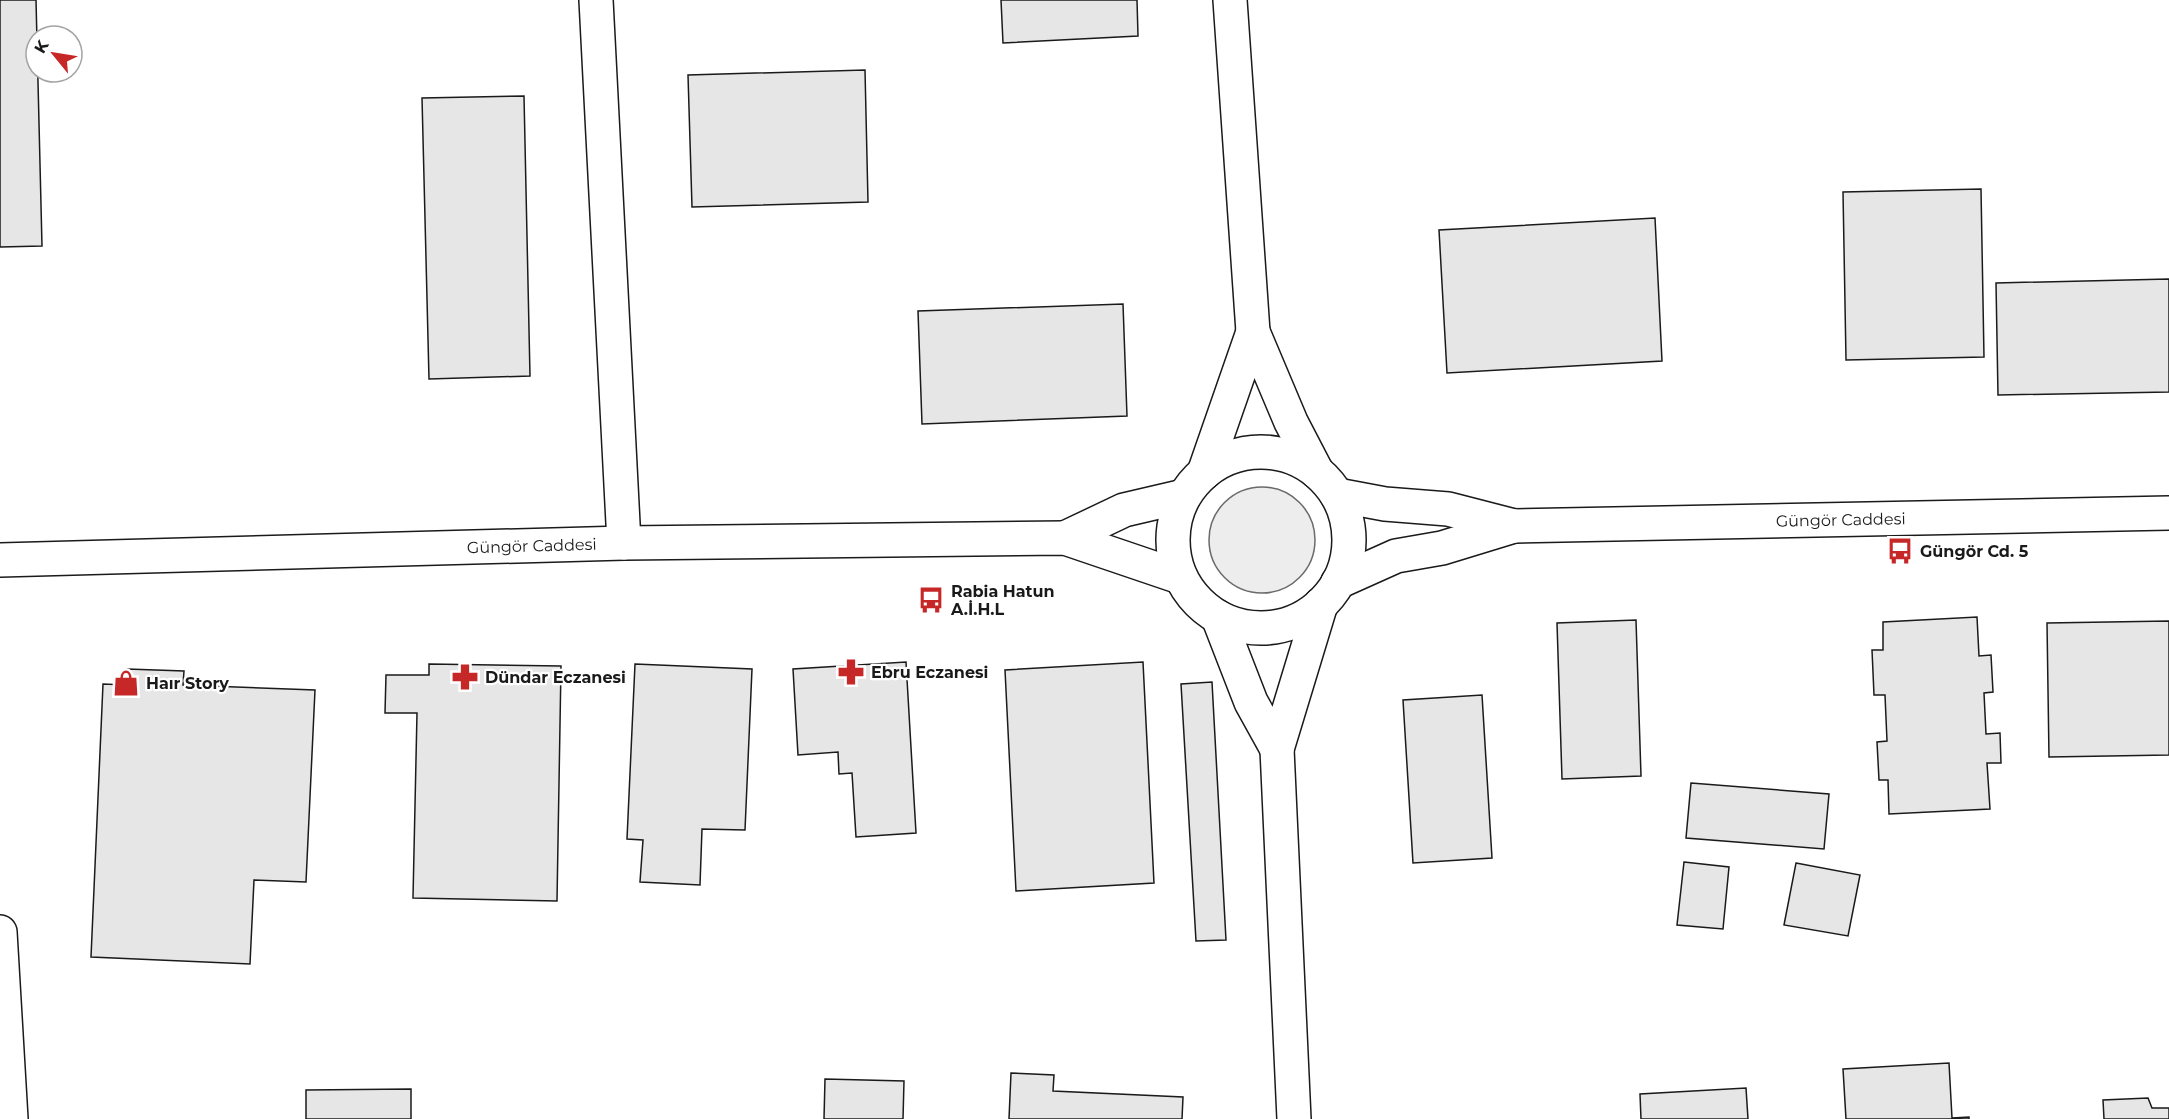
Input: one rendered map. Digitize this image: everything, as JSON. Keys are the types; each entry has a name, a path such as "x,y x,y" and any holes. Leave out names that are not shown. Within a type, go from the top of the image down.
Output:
{"main road":[{"path":"596,0 624,543"},
{"path":"1230,0 1253,332 1291,422 1348,523 1349,554 1330,593 1277,749 1294,1119"},
{"path":"1253,332 1194,485 1175,522 1173,550 1180,577 1196,600 1218,617 1244,627 1272,628 1298,620 1330,593 1396,556 1442,548 1514,526"},
{"path":"1065,538 1124,510 1194,485 1231,457 1261,452 1291,457 1327,483 1385,504 1448,509 1514,526"},
{"name":"Güngör Caddesi","path":"1514,526 2169,513"},
{"path":"1065,538 1180,577"},
{"name":"Güngör Caddesi","path":"0,560 624,543 1065,538"},
{"path":"1218,617 1251,702 1277,749"},
{"path":"0,932 11,1119"}],"shaded area":[{"path":"1262,487 1282,491 1299,503 1311,520 1315,540 1311,560 1299,577 1282,589 1262,593 1242,589 1225,577 1213,560 1209,540 1213,520 1225,503 1242,491"}],"building":[{"path":"0,0 36,0 37,24 24,24 24,84 38,84 42,246 0,247"},
{"path":"1001,0 1137,0 1138,36 1003,43"},
{"path":"865,70 868,202 692,207 688,75"},
{"path":"524,96 530,376 429,379 422,98"},
{"path":"1981,189 1984,357 1846,360 1843,192"},
{"path":"1655,218 1662,361 1447,373 1439,230"},
{"path":"2169,279 2169,392 1998,395 1996,283"},
{"path":"1123,304 1127,416 922,424 918,311"},
{"path":"1977,617 1979,656 1991,655 1993,692 1984,693 1986,734 2000,733 2001,763 1987,763 1990,809 1889,814 1888,780 1879,780 1877,742 1887,741 1885,695 1874,695 1872,650 1883,650 1883,622"},
{"path":"1636,620 1641,776 1562,779 1557,623"},
{"path":"2169,621 2169,755 2049,757 2047,623"},
{"path":"906,662 916,833 856,837 852,773 839,774 838,752 798,755 793,669"},
{"path":"1143,662 1154,883 1016,891 1005,670"},
{"path":"429,664 561,666 557,901 413,898 417,713 385,713 386,675 429,675"},
{"path":"635,664 752,669 745,830 702,829 700,885 640,882 643,840 627,839"},
{"path":"127,669 184,671 183,685 315,690 306,882 254,880 250,964 91,957 103,684 127,685"},
{"path":"1212,682 1226,940 1196,941 1181,684"},
{"path":"1482,695 1492,858 1413,863 1403,700"},
{"path":"1691,783 1829,794 1824,849 1686,838"},
{"path":"1684,862 1729,867 1723,929 1677,925"},
{"path":"1796,863 1860,875 1848,936 1784,925"},
{"path":"1949,1063 1952,1118 1969,1117 1969,1119 1846,1119 1843,1069"},
{"path":"1011,1073 1054,1075 1053,1091 1183,1097 1182,1119 1009,1119"},
{"path":"825,1079 904,1081 903,1119 824,1119"},
{"path":"1746,1088 1748,1119 1641,1119 1640,1094"},
{"path":"411,1089 411,1119 306,1119 306,1090"},
{"path":"2148,1098 2152,1108 2169,1108 2169,1119 2104,1119 2103,1100"}],"place":[{"name":"Güngör Cd. 5","path":"1900,551"},
{"name":"Rabia Hatun A.İ.H.L","path":"931,600"},
{"name":"Ebru Eczanesi","path":"851,672"},
{"name":"Dündar Eczanesi","path":"465,677"},
{"name":"Haır Story","path":"126,683"}]}
